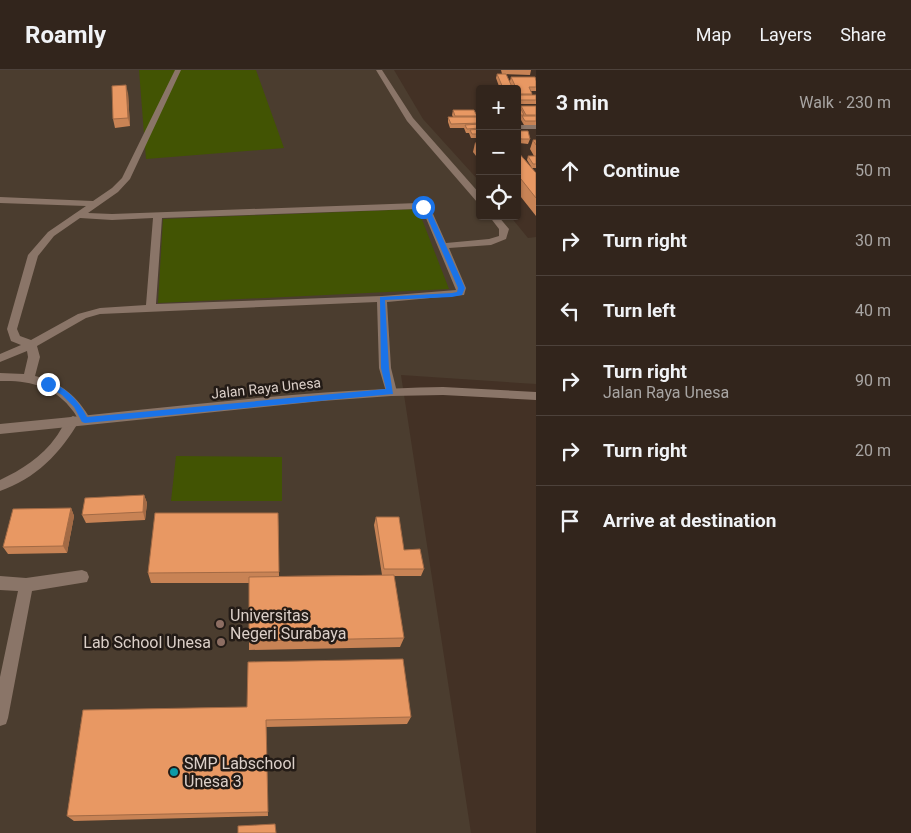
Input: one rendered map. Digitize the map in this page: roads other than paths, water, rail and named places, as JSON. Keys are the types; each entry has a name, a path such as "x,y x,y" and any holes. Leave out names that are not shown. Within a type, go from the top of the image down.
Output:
{"main road":[{"path":"31,345 16,338 12,329 33,255 50,234 115,190 126,180 178,70"},
{"path":"378,70 410,119 476,195"},
{"path":"521,127 536,127"},
{"path":"0,200 94,204"},
{"path":"0,358 31,345 82,316 100,311 382,298 460,293 461,288 427,210 418,206 112,217 78,215"},
{"path":"151,308 158,215"},
{"path":"443,246 491,242 503,237 504,229 496,220"},
{"path":"382,298 385,368 391,392"},
{"path":"29,378 34,357 31,345"},
{"path":"0,378 29,378 48,384 65,393 77,405 79,421 45,460 21,476 0,486"},
{"name":"Jalan Raya Unesa","path":"0,430 391,392 443,391 536,396"},
{"path":"0,583 26,585 82,577"},
{"path":"0,718 26,585"}],"place":[{"name":"Universitas Negeri Surabaya","path":"220,624"},
{"name":"Lab School Unesa","path":"221,642"},
{"name":"SMP Labschool Unesa 3","path":"174,772"}]}
